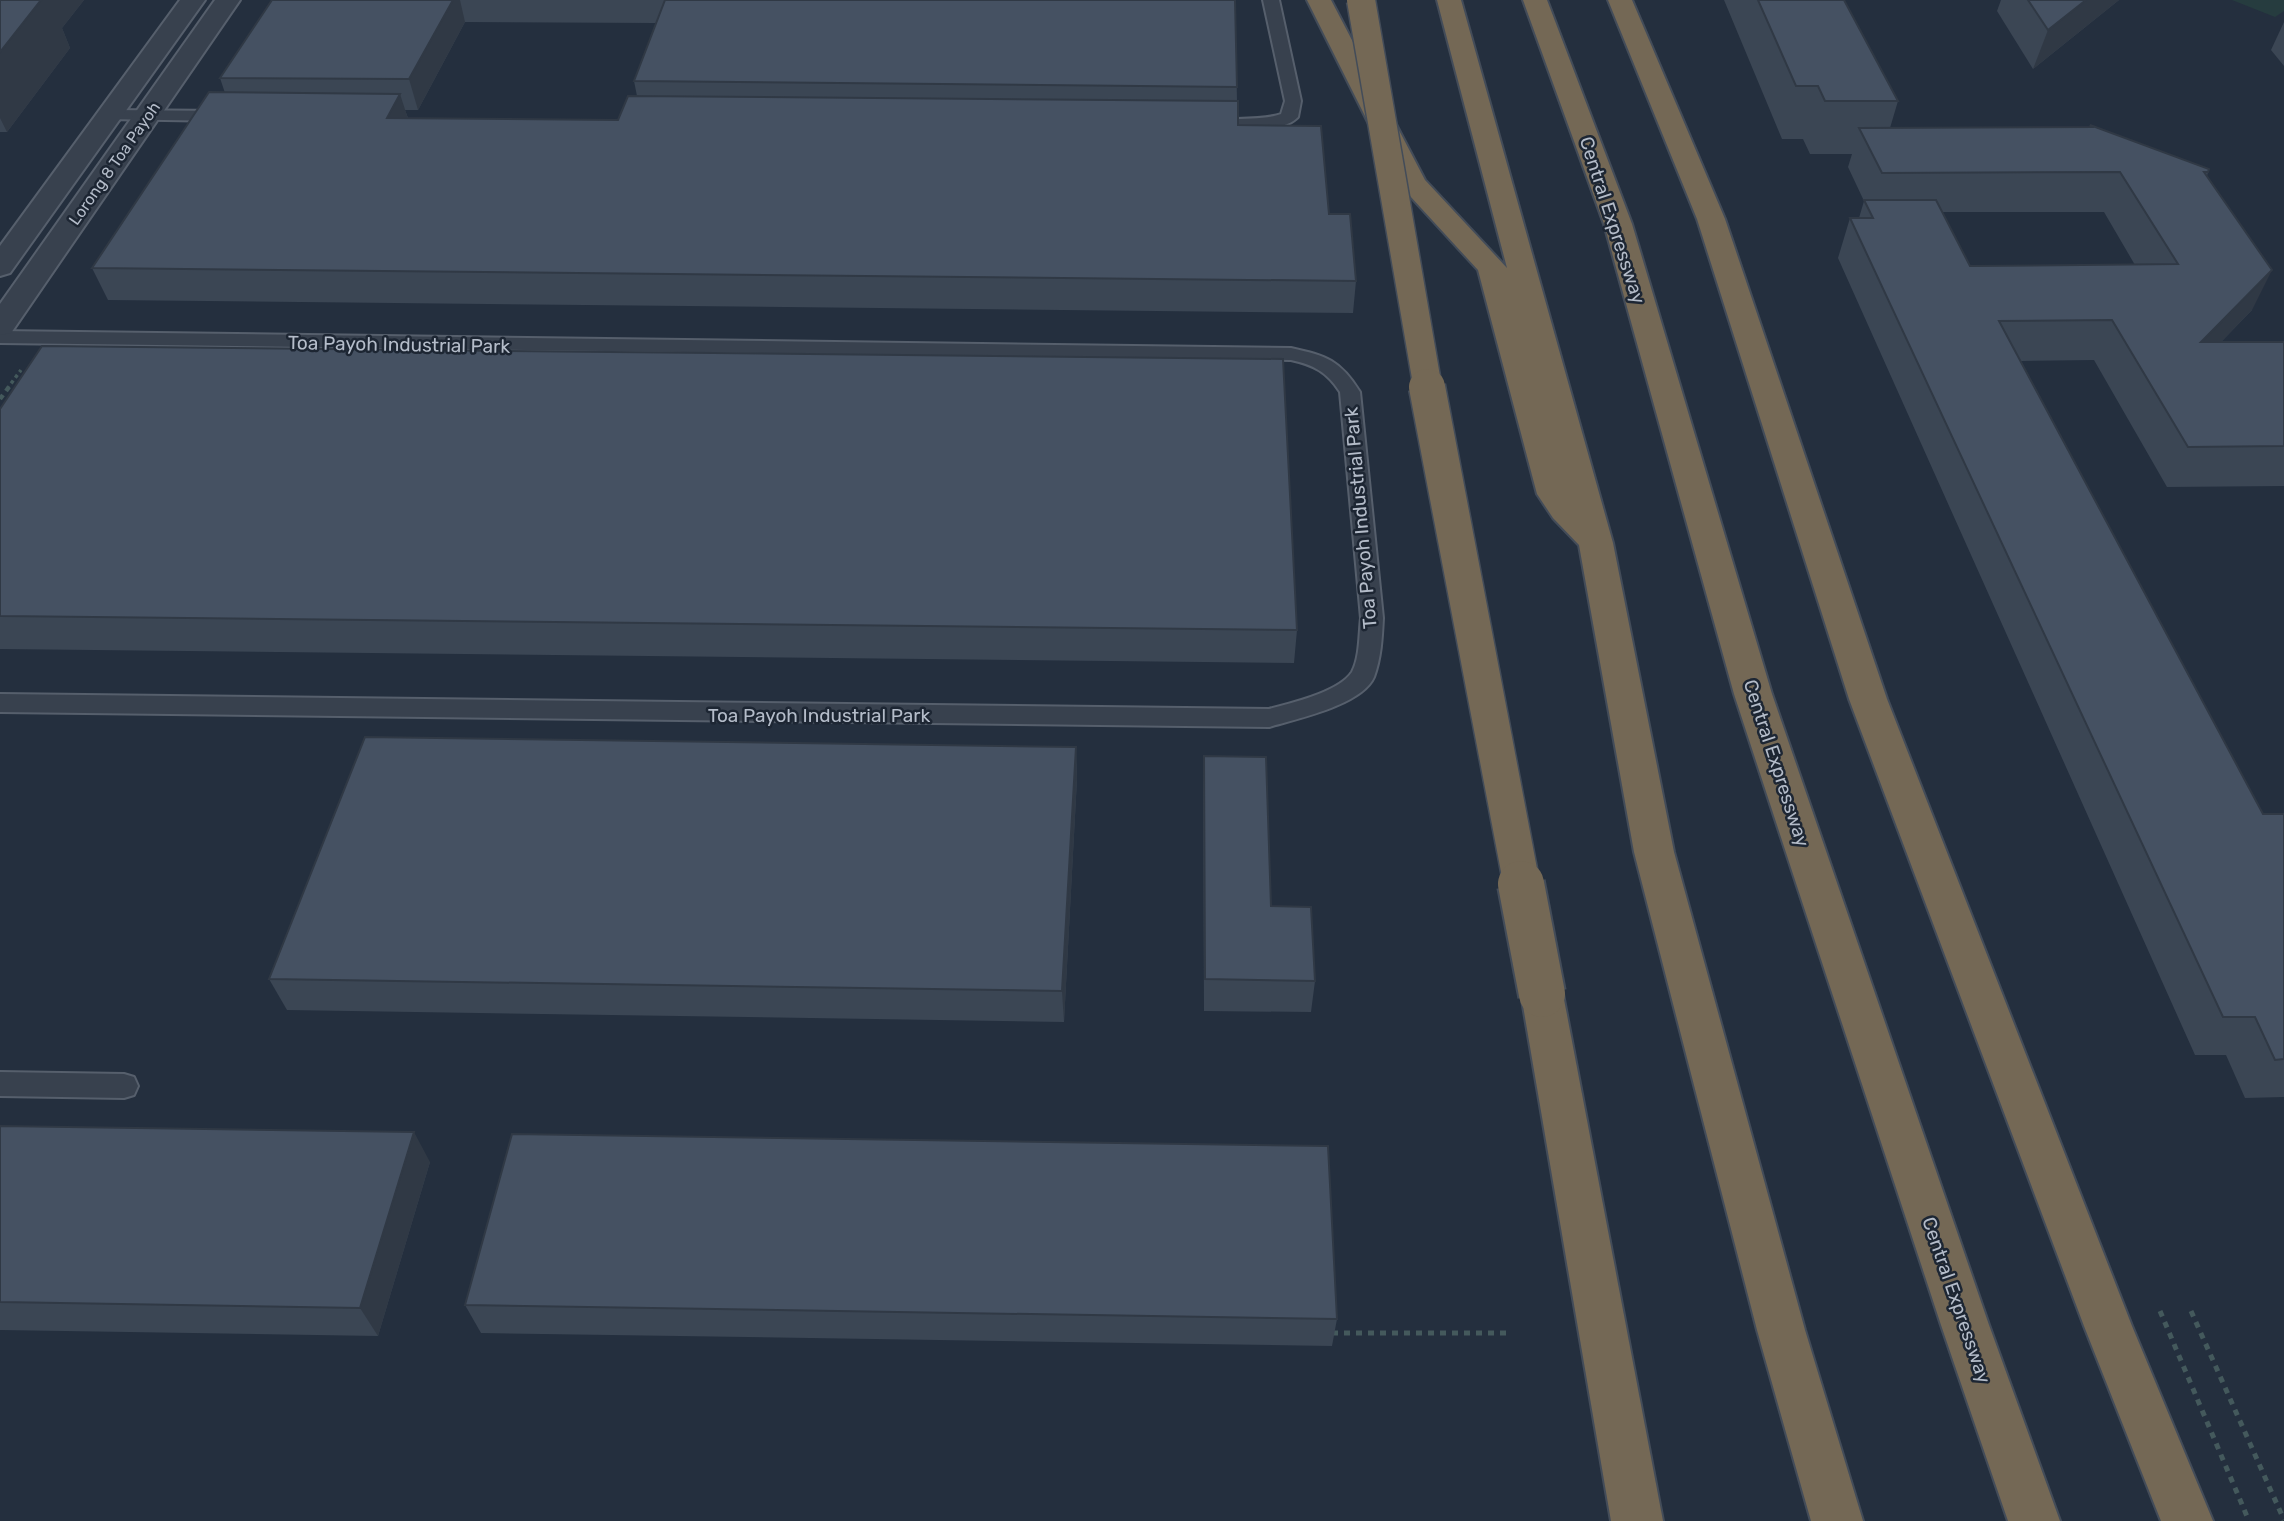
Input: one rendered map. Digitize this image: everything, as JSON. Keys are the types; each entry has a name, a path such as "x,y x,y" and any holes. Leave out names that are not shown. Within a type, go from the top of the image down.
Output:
{"highway":[{"path":"1319,0 1413,184 1492,268 1554,494 1596,543"},
{"path":"1361,0 1419,342 1542,994 1637,1521"},
{"path":"1449,0 1596,543 1654,852 1781,1330 1837,1521"},
{"name":"Central Expressway","path":"1535,0 1618,224 1753,694 1965,1325 2034,1521"},
{"path":"1620,0 1711,219 1868,699 2108,1326 2187,1521"}],"street":[{"name":"Lorong 8 Toa Payoh","path":"0,267 193,0"},
{"name":"Lorong 8 Toa Payoh","path":"0,326 228,0"}],"lane":[{"path":"1184,125 1252,125 1278,122 1289,117 1293,101 1271,0"},
{"path":"110,115 243,116"},
{"name":"Toa Payoh Industrial Park","path":"0,337 1291,354 1323,361 1339,373 1349,392 1372,618 1369,652 1362,677 1327,702 1269,719 0,703"},
{"path":"0,1084 124,1086"}],"path":[{"path":"2160,1311 2249,1521"},
{"path":"2192,1311 2284,1520"},
{"path":"1332,1333 1506,1333"}],"green space":[{"path":"2232,0 2284,0 2284,11 2275,17"}],"building":[{"path":"0,0 41,0 0,52"},
{"path":"272,0 453,0 409,79 220,78"},
{"path":"665,0 1235,0 1237,87 634,81"},
{"path":"1758,0 1844,0 1898,101 1825,101 1818,86 1796,86"},
{"path":"2028,0 2086,0 2048,30"},
{"path":"209,92 400,94 387,118 618,120 628,96 1238,101 1238,125 1321,126 1329,214 1350,214 1356,281 92,268"},
{"path":"2090,125 2209,169 2204,172 2272,270 2201,342 2284,342 2284,446 2188,447 2112,320 1999,321 2263,814 2284,814 2284,1059 2275,1060 2255,1017 2223,1017 1850,218 1873,218 1864,200 1936,200 1970,266 2178,264 2120,172 1882,173 1859,128 2092,127"},
{"path":"42,346 1283,359 1297,630 0,616 0,409"},
{"path":"365,737 1076,747 1062,991 269,979"},
{"path":"1204,756 1266,757 1271,906 1311,907 1315,981 1205,979"},
{"path":"0,1126 414,1132 360,1308 0,1302"},
{"path":"512,1134 1328,1146 1337,1319 465,1305"}]}
